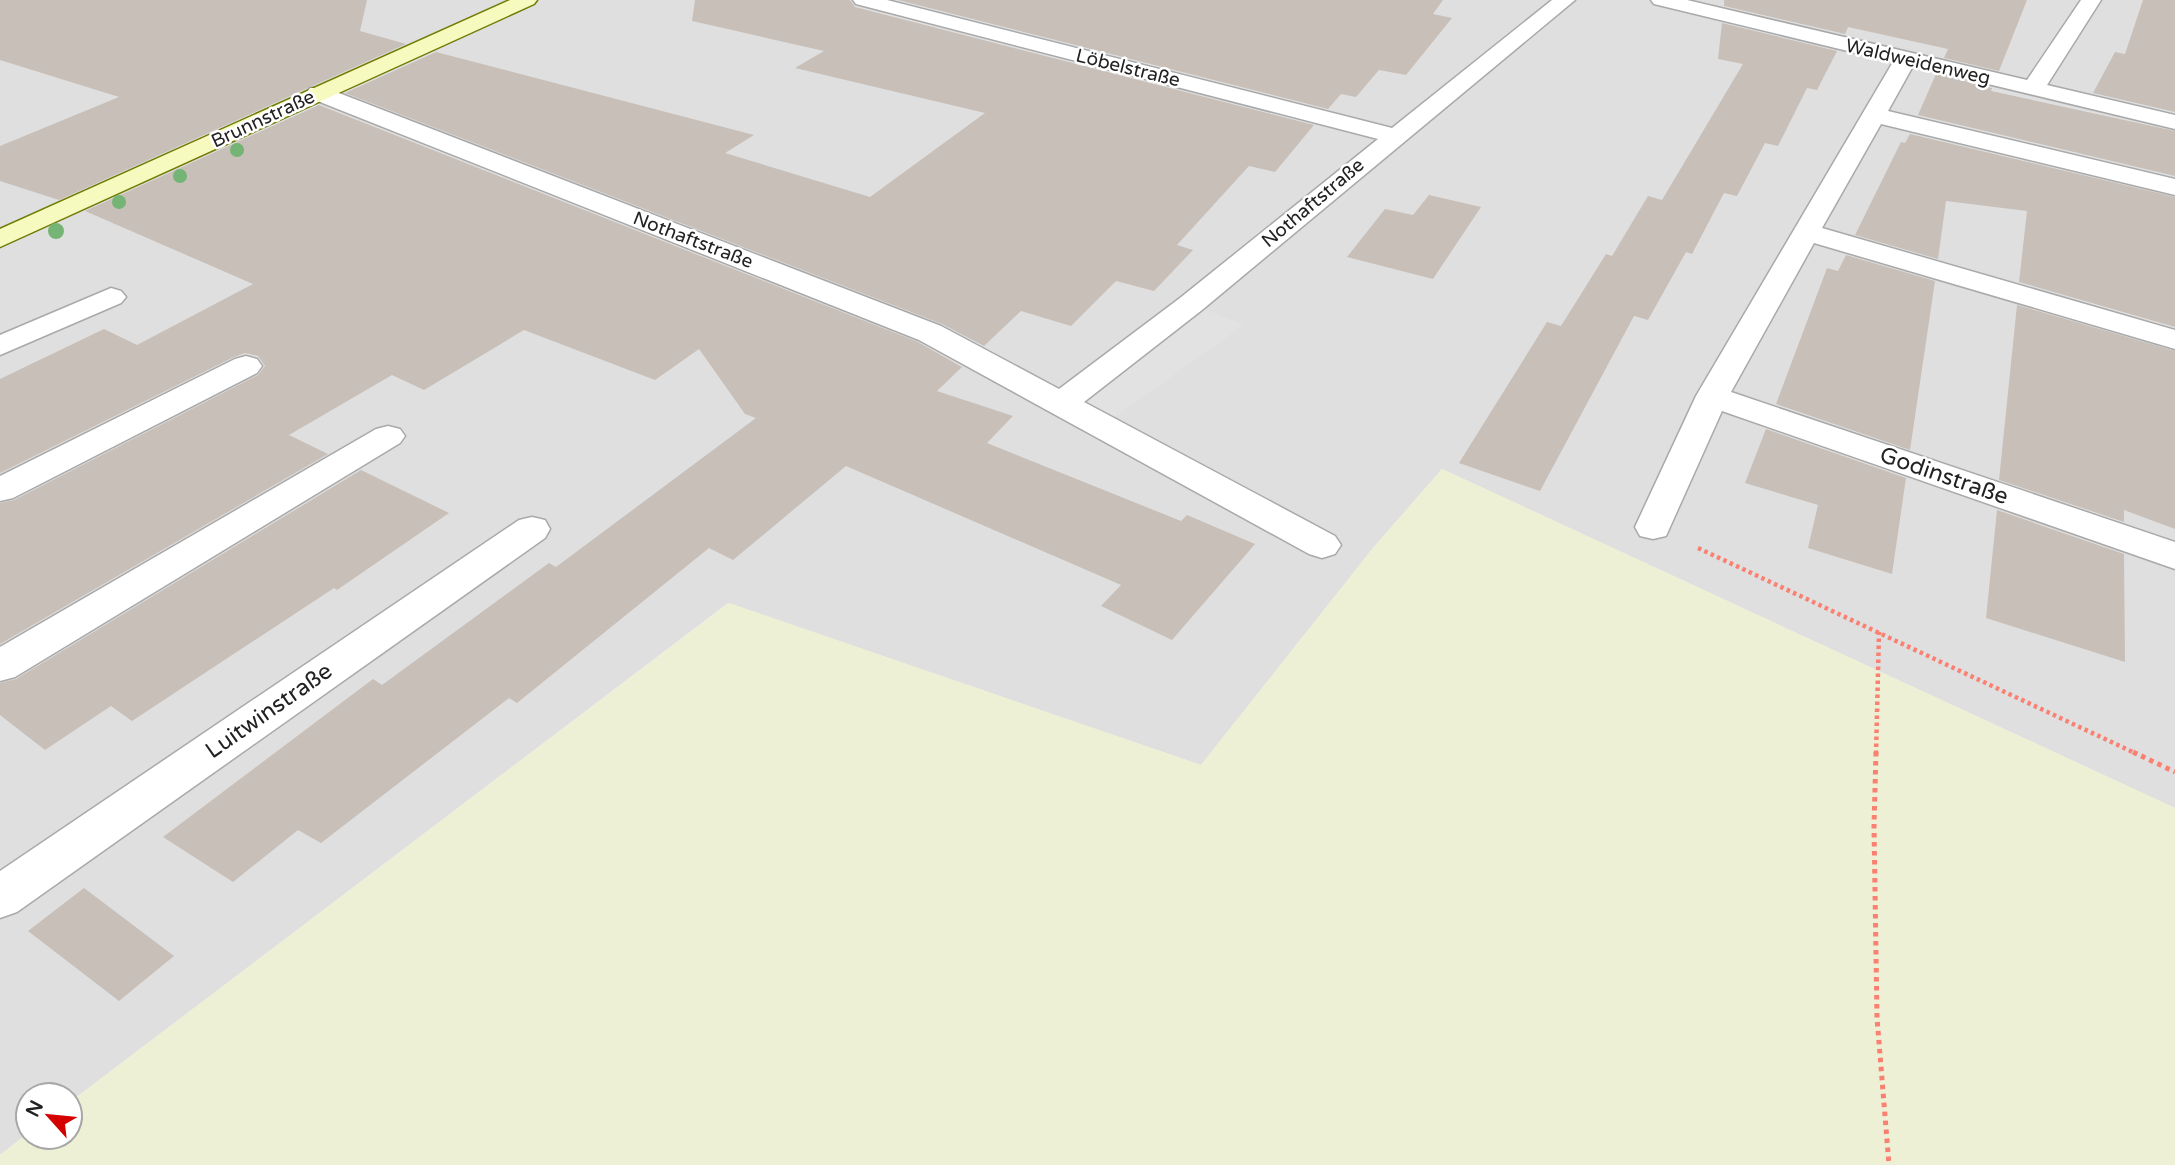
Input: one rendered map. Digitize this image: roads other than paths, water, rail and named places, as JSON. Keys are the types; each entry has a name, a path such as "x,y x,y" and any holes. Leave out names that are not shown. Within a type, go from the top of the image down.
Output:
{"street":[{"name":"Brunnstraße","path":"0,239 527,0"},
{"name":"Löbelstraße","path":"863,0 1394,136"},
{"name":"Nothaftstraße","path":"1061,404 1191,304 1564,0"},
{"name":"Waldweidenweg","path":"1661,0 2175,122"},
{"path":"2034,89 2091,0"},
{"path":"1653,527 1712,396 1906,59"},
{"name":"Nothaftstraße","path":"318,93 930,333 1322,545"},
{"path":"1873,115 2175,187"},
{"path":"1806,232 2175,340"},
{"path":"0,346 111,297"},
{"path":"0,490 246,366"},
{"name":"Godinstraße","path":"1712,396 2175,556"},
{"path":"0,666 388,436"},
{"name":"Luitwinstraße","path":"2,893 532,529"}]}
